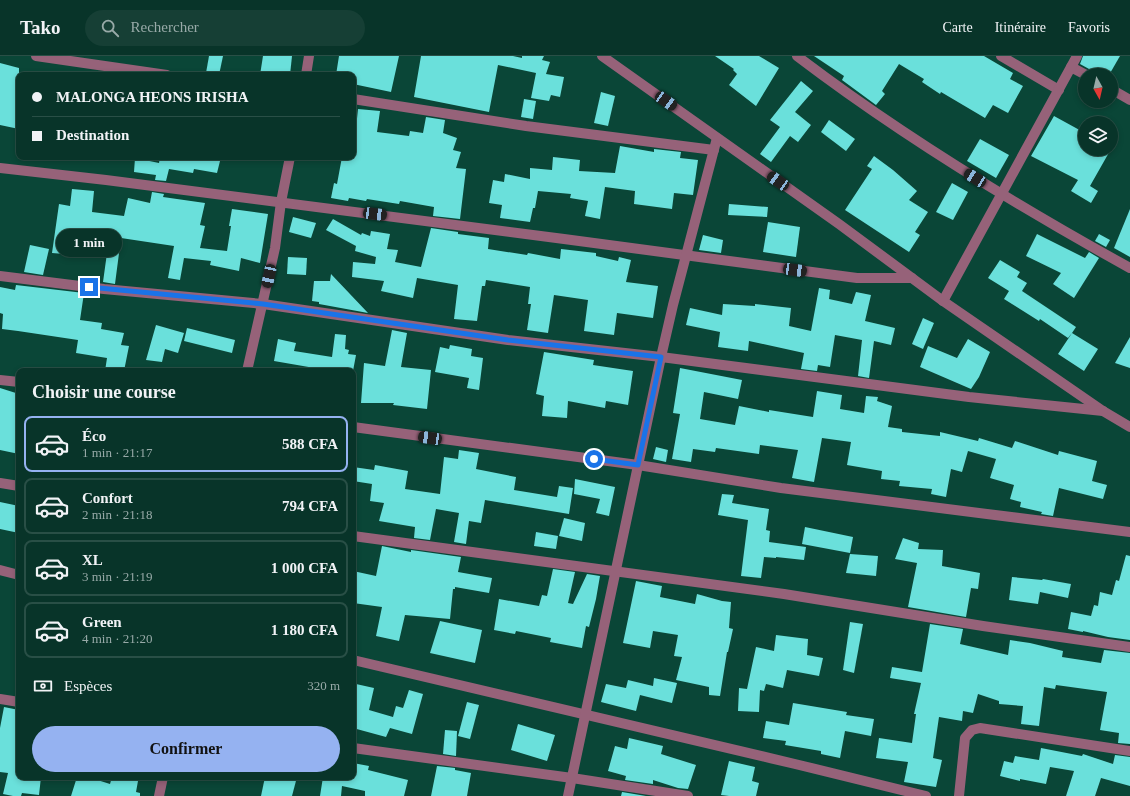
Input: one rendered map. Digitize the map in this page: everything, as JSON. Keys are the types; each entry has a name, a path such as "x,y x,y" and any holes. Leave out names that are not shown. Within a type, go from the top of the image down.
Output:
{"street":[{"path":"36,56 146,72"},
{"path":"306,72 309,56"},
{"path":"602,56 839,224 943,301 1103,411 1130,427"},
{"path":"797,56 935,154 1077,239 1130,268"},
{"path":"1001,56 1059,90"},
{"path":"943,301 1077,56"},
{"path":"1071,67 1078,71"},
{"path":"1118,93 1130,100"},
{"path":"356,99 526,126 714,150"},
{"path":"568,796 587,714 661,357 717,138"},
{"path":"248,368 275,248 281,202 289,160"},
{"path":"0,168 281,202 857,278 912,278"},
{"path":"0,276 104,289 263,304 508,340 661,357 858,384 1103,411"},
{"path":"0,380 16,382"},
{"path":"356,427 638,465 781,488 1130,532"},
{"path":"0,483 16,486"},
{"path":"356,536 784,594 983,626 1130,647"},
{"path":"0,570 16,575"},
{"path":"356,661 587,714 926,796"},
{"path":"0,699 16,702"},
{"path":"959,796 966,738 972,730 980,728 1130,751"},
{"path":"356,748 572,778 688,796"},
{"path":"159,796 162,780"}],"building":[{"path":"209,56 223,56 220,72 206,72"},
{"path":"263,56 292,56 290,72 260,72"},
{"path":"339,56 399,56 391,92 356,85 356,72 336,72"},
{"path":"421,56 513,56 522,58 522,56 544,56 542,60 550,62 546,74 564,77 560,97 551,95 549,101 531,98 536,73 498,65 489,112 414,97"},
{"path":"715,56 759,56 779,68 756,106 729,85 737,74 733,70 734,69"},
{"path":"814,56 984,56 1013,73 1010,79 1023,86 1008,113 993,105 985,118 941,92 940,94 922,82 924,79 899,64 882,91 885,94 876,105 842,80 844,76"},
{"path":"1083,56 1120,56 1113,68 1087,68 1080,64"},
{"path":"0,63 19,68 19,72 16,72 16,128 0,125"},
{"path":"801,81 813,91 795,112 811,125 798,142 790,136 771,162 760,154 780,127 770,120"},
{"path":"601,92 615,96 608,126 594,123"},
{"path":"524,99 536,101 533,119 521,117"},
{"path":"358,109 380,111 377,132 409,136 410,131 423,133 426,117 445,120 443,133 457,138 453,150 461,152 456,168 466,169 460,219 433,216 434,207 400,201 399,204 367,199 366,201 349,198 348,201 331,198 334,183 337,184 341,160 356,160 356,128"},
{"path":"1054,116 1078,129 1078,156 1107,156 1090,186 1098,191 1091,203 1071,191 1078,180 1031,156"},
{"path":"829,120 855,139 846,151 821,132"},
{"path":"980,139 1009,155 996,178 967,161"},
{"path":"620,146 654,152 654,149 681,152 680,158 698,160 693,195 674,193 672,209 634,204 635,191 605,187 600,219 585,216 588,201 570,198 571,194 538,191 535,208 533,208 530,222 500,218 502,205 489,203 493,180 504,182 505,174 530,179 530,168 552,170 553,157 580,160 579,171 615,173"},
{"path":"874,156 917,191 909,200 928,212 915,232 920,235 909,252 845,210 872,169 867,166"},
{"path":"135,160 145,160 159,163 160,160 220,160 217,173 194,169 193,173 169,169 166,181 155,180 156,175 134,172"},
{"path":"952,183 968,192 953,220 936,212"},
{"path":"72,189 94,191 92,212 124,216 128,198 150,203 152,192 164,194 163,197 205,203 200,225 205,226 200,248 227,251 232,209 268,214 260,263 241,258 239,271 210,265 211,261 184,258 180,280 168,278 174,246 121,238 115,284 103,282 107,253 84,249 83,253 65,250 64,254 52,253 59,204 70,206"},
{"path":"729,204 768,207 767,217 728,215"},
{"path":"1130,209 1130,257 1114,248"},
{"path":"293,217 316,223 311,238 289,232"},
{"path":"333,219 361,235 362,233 370,236 371,231 390,234 387,249 398,250 395,262 421,267 431,228 458,232 458,234 489,238 488,249 527,255 528,253 560,259 561,249 596,253 596,256 618,261 619,257 631,260 626,282 658,286 653,318 617,313 614,335 584,331 588,300 554,295 548,333 527,330 531,304 528,304 530,287 486,280 485,286 482,286 477,321 454,319 458,285 417,278 413,298 381,291 384,281 352,277 353,262 375,264 376,257 355,251 356,246 326,230"},
{"path":"768,222 800,227 796,257 763,252"},
{"path":"1037,234 1085,258 1089,252 1099,258 1074,298 1053,284 1061,273 1026,256"},
{"path":"1099,234 1110,240 1106,247 1095,241"},
{"path":"703,235 723,240 721,253 699,250"},
{"path":"30,245 49,249 43,275 24,272"},
{"path":"288,257 307,258 306,275 287,274"},
{"path":"1000,260 1020,272 1017,277 1027,283 1022,291 1076,327 1068,338 1040,319 1039,321 1004,299 1009,291 988,278"},
{"path":"331,274 368,313 319,304 319,302 312,301 314,281 330,281"},
{"path":"16,285 84,293 80,320 102,323 101,329 124,333 121,345 129,346 125,368 105,368 107,358 76,353 78,340 2,329 3,314 0,313 0,287 15,290"},
{"path":"819,288 830,290 829,299 852,304 856,292 871,295 865,321 895,328 891,345 874,341 869,378 858,376 862,340 835,335 830,367 818,365 817,371 801,369 804,353 749,341 748,351 718,347 720,332 686,325 690,308 722,315 723,304 755,306 755,304 791,308 789,326 811,331"},
{"path":"923,318 934,323 923,349 912,344"},
{"path":"156,325 184,333 178,353 165,349 162,362 146,360"},
{"path":"187,328 235,340 232,353 184,341"},
{"path":"392,330 407,333 401,367 431,370 427,409 393,405 394,403 361,403 364,363 385,366"},
{"path":"1072,333 1098,349 1084,371 1058,354"},
{"path":"335,334 346,335 345,349 349,350 348,354 356,355 354,368 314,368 274,361 278,339 296,343 294,351 332,357"},
{"path":"1130,337 1130,368 1115,363"},
{"path":"968,339 990,352 979,377 971,389 920,367 928,346 957,358"},
{"path":"450,345 472,349 471,356 483,358 479,390 467,388 469,378 435,372 440,347 449,349"},
{"path":"544,352 594,360 593,365 633,371 628,405 606,401 605,408 568,401 567,418 542,416 544,396 536,394"},
{"path":"680,368 742,380 738,399 704,392 700,419 735,425 739,406 769,412 769,410 813,417 817,391 842,395 840,409 864,413 866,396 878,397 877,401 892,406 888,427 902,429 902,432 940,436 940,432 978,441 979,438 1012,448 1015,441 1058,455 1059,451 1097,461 1092,481 1107,485 1103,499 1059,488 1053,516 1041,514 1042,512 1020,507 1021,502 1010,499 1014,485 990,478 996,459 968,451 962,472 951,469 946,497 931,494 932,489 899,486 900,481 881,479 882,471 847,465 851,442 822,438 814,482 792,478 798,450 760,445 759,454 716,448 715,452 693,449 691,462 672,459 680,414 673,413"},
{"path":"0,388 16,393 16,453 0,450"},
{"path":"656,447 668,450 666,462 653,459"},
{"path":"459,450 479,453 476,469 516,477 514,490 557,497 559,486 573,488 569,514 485,500 481,523 469,521 466,544 454,542 459,513 436,509 430,540 414,538 415,527 379,521 384,503 370,501 372,484 356,481 356,467 374,470 375,465 408,471 405,489 440,494 444,457 458,459"},
{"path":"575,479 615,487 609,516 596,513 600,499 574,494"},
{"path":"722,494 734,495 732,503 769,509 766,530 770,531 769,542 806,547 804,560 764,557 761,578 741,576 748,520 718,515"},
{"path":"0,502 16,505 16,532 0,529"},
{"path":"564,518 585,523 582,541 559,536"},
{"path":"805,527 853,537 850,553 802,544"},
{"path":"536,532 558,536 556,549 534,546"},
{"path":"903,538 919,543 918,549 943,550 942,566 980,573 978,589 971,588 966,617 908,607 917,563 895,559"},
{"path":"382,546 411,552 411,550 461,557 458,572 492,578 489,593 455,587 455,589 453,589 450,619 405,615 399,641 376,636 382,607 356,603 356,572 376,576"},
{"path":"850,554 878,556 876,576 846,573"},
{"path":"1126,555 1130,556 1130,640 1068,629 1071,612 1091,616 1094,605 1098,606 1100,592 1112,595 1116,580 1119,581"},
{"path":"553,569 575,572 568,603 573,604 587,574 600,576 589,627 586,626 582,648 550,642 551,638 516,631 515,634 494,630 499,599 539,606 542,595 547,596"},
{"path":"1012,577 1043,579 1071,584 1068,598 1040,592 1038,604 1009,600"},
{"path":"636,581 662,586 660,597 695,604 697,594 731,602 729,628 733,629 727,652 720,696 709,695 709,687 676,680 682,657 674,656 678,635 653,631 650,648 623,643"},
{"path":"440,621 482,630 475,663 430,653"},
{"path":"850,622 863,624 854,673 843,670"},
{"path":"930,624 963,629 960,644 1008,655 1010,640 1063,651 1062,657 1101,663 1104,650 1130,653 1130,744 1118,743 1119,733 1100,730 1107,692 1056,685 1055,689 1044,687 1039,726 1021,724 1023,706 999,704 999,701 978,694 973,713 963,711 962,721 939,717 933,758 942,760 936,787 904,782 908,762 876,758 879,738 912,743 916,714 914,714 921,683 890,678 892,667 922,672"},
{"path":"776,635 808,639 807,655 823,658 819,676 787,670 783,688 766,684 764,691 760,690 759,712 738,711 739,688 747,689 756,647 774,651"},
{"path":"654,678 677,683 672,703 640,695 636,711 601,702 606,684 626,688 628,680 653,686"},
{"path":"356,684 374,688 369,710 393,717 396,706 403,708 409,690 423,694 412,734 390,728 386,737 356,729"},
{"path":"467,702 479,705 470,739 458,736"},
{"path":"793,703 847,712 846,715 874,719 871,736 845,731 840,758 821,754 821,751 785,745 786,741 763,738 766,721 789,725"},
{"path":"4,707 16,709 16,780 41,780 39,795 22,793 21,796 13,796 3,794 8,773 0,772 0,728"},
{"path":"518,724 555,735 547,761 511,750"},
{"path":"445,730 457,731 456,756 443,754"},
{"path":"629,738 663,746 661,754 696,765 688,789 678,788 653,780 653,784 625,780 626,776 608,771 615,746 627,749"},
{"path":"1041,748 1082,756 1083,754 1113,764 1115,755 1130,757 1130,786 1101,778 1095,796 1066,796 1074,771 1050,767 1046,784 1020,779 1020,781 1000,776 1004,761 1013,763 1015,756 1039,760"},
{"path":"729,761 755,767 752,781 759,783 756,796 721,795"},
{"path":"356,764 369,766 368,770 408,780 404,796 365,796 365,791 342,786 341,796 320,796 323,780 356,780"},
{"path":"437,766 455,768 455,770 471,773 467,796 431,796"},
{"path":"76,780 97,780 110,784 111,780 138,781 136,792 140,793 140,796 71,796"},
{"path":"264,780 296,780 292,796 261,796"},
{"path":"622,792 646,796 621,796"}],"route":[{"path":"89,287 263,304 508,340 661,357 638,465 594,459"}]}
